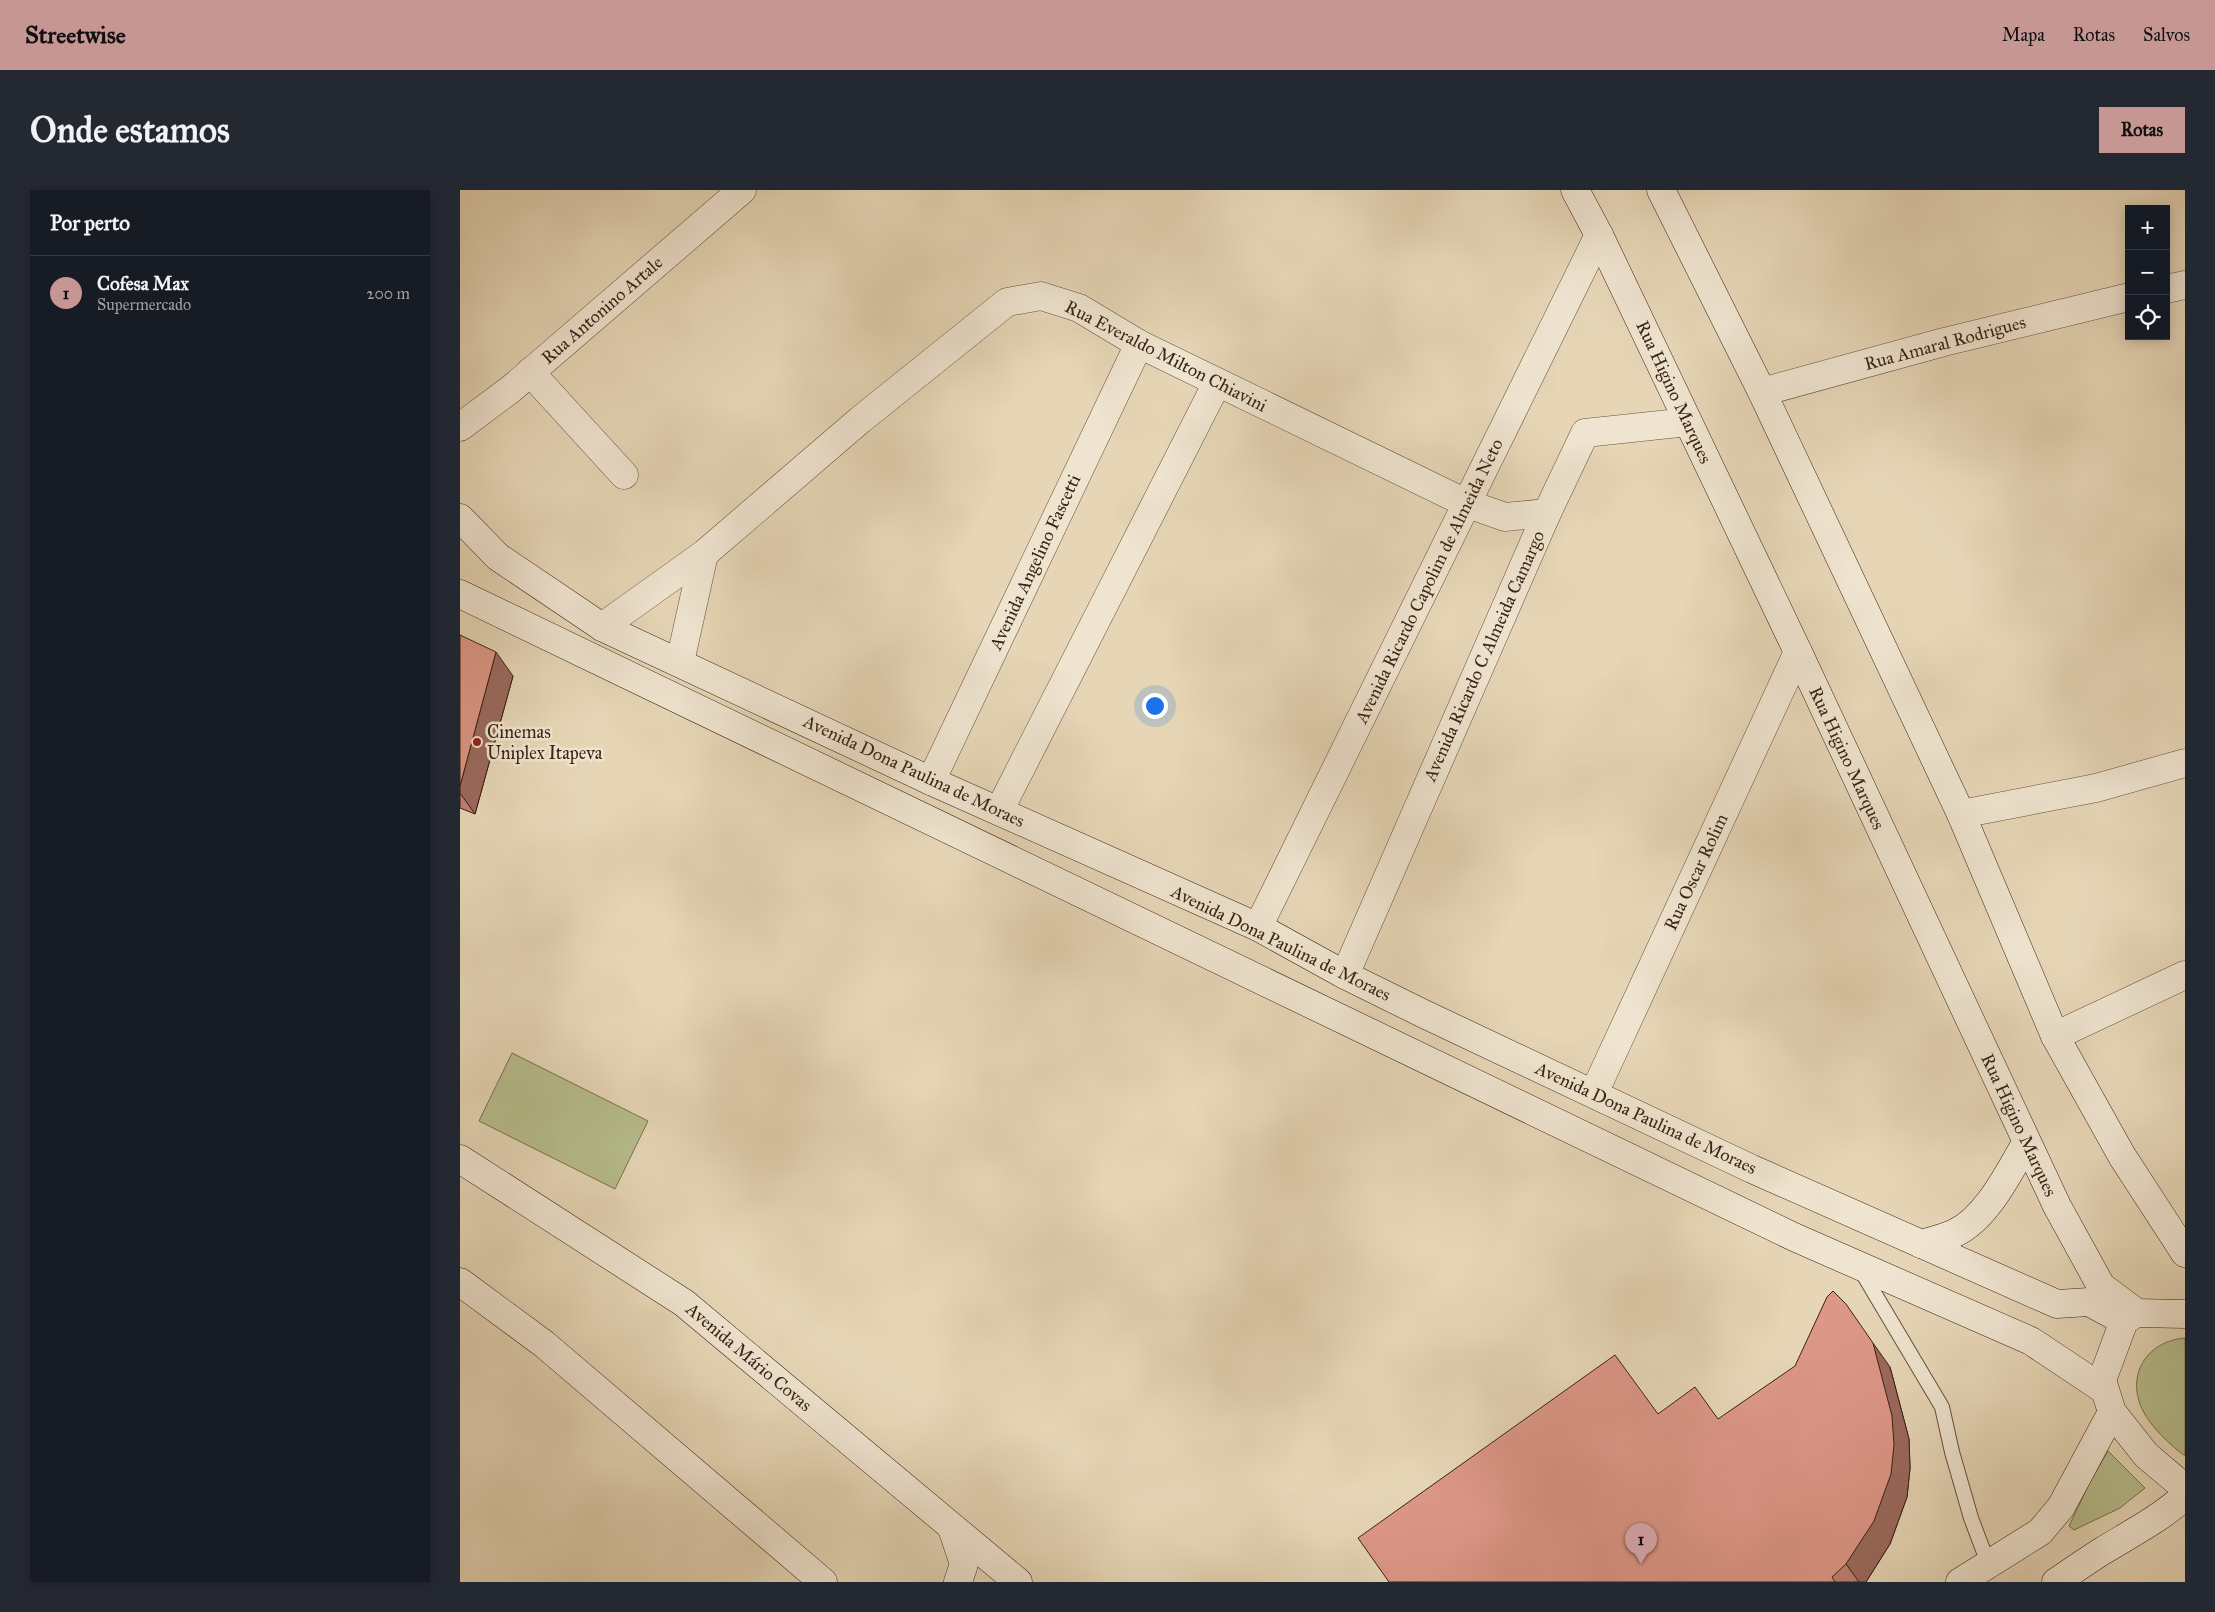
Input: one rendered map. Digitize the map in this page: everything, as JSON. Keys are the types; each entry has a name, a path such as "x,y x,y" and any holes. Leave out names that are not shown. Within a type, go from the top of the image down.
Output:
{"main road":[{"name":"Rua Antonino Artale","path":"460,428 530,372 742,190"},
{"name":"Rua Higino Marques","path":"1575,190 1599,235 1798,652 2057,1206 2101,1286 2130,1317"},
{"path":"1660,190 1762,392 1961,814 2056,1036 2122,1156 2185,1253"},
{"name":"Avenida Ricardo Capolim de Almeida Neto","path":"1258,927 1599,235"},
{"path":"2170,288 2185,285"},
{"name":"Rua Everaldo Milton Chiavini","path":"602,627 704,554 860,420 1007,302 1041,296 1079,308 1139,344 1216,383 1468,504 1504,518 1546,514"},
{"name":"Rua Amaral Rodrigues","path":"1762,392 1944,342 2125,298"},
{"name":"Avenida Angelino Fascetti","path":"931,781 1139,344"},
{"path":"530,372 624,475"},
{"path":"1000,811 1216,383"},
{"name":"Avenida Ricardo C Almeida Camargo","path":"1345,975 1546,514 1585,433 1688,422"},
{"name":"Avenida Dona Paulina de Moraes","path":"460,518 498,557 602,627 931,781 1258,927 1345,975 1752,1169 2057,1304 2089,1302 2130,1317"},
{"path":"680,662 704,554"},
{"name":"Avenida Dona Paulina de Moraes","path":"460,594 1794,1237 2031,1341 2107,1400"},
{"name":"Rua Oscar Rolim","path":"1594,1093 1798,652"},
{"path":"1961,814 2096,788 2185,763"},
{"path":"2056,1036 2185,975"},
{"path":"1921,1244 1955,1233 1977,1218 2000,1186 2026,1143"},
{"name":"Avenida Mário Covas","path":"460,1159 684,1303 1018,1582"},
{"path":"460,1282 544,1344 823,1582"},
{"path":"2185,1314 2130,1317 2102,1380 2107,1400 2146,1455 2185,1488"},
{"path":"1960,1582 2040,1532 2061,1507 2107,1400"},
{"path":"2056,1582 2156,1519 2185,1496"},
{"path":"952,1528 964,1564 958,1582"}],"lane":[{"path":"1856,1264 1942,1407 1952,1452 1971,1518 1988,1563"}],"green space":[{"path":"512,1053 648,1121 615,1189 479,1121"},
{"path":"2185,1338 2185,1456 2173,1447 2151,1424 2138,1398 2137,1385 2138,1373 2150,1353 2160,1346"},
{"path":"2108,1451 2145,1488 2120,1508 2074,1530 2069,1526 2090,1482"}],"building":[{"path":"460,635 496,652 460,786"},
{"path":"1833,1291 1846,1304 1873,1343 1892,1416 1894,1445 1891,1474 1874,1521 1846,1564 1832,1577 1835,1582 1389,1582 1358,1538 1615,1355 1658,1414 1695,1387 1718,1419 1795,1366 1827,1297"}],"place":[{"name":"Cinemas Uniplex Itapeva","path":"477,742"},
{"name":"Cofesa Max","path":"1641,1564"}]}
